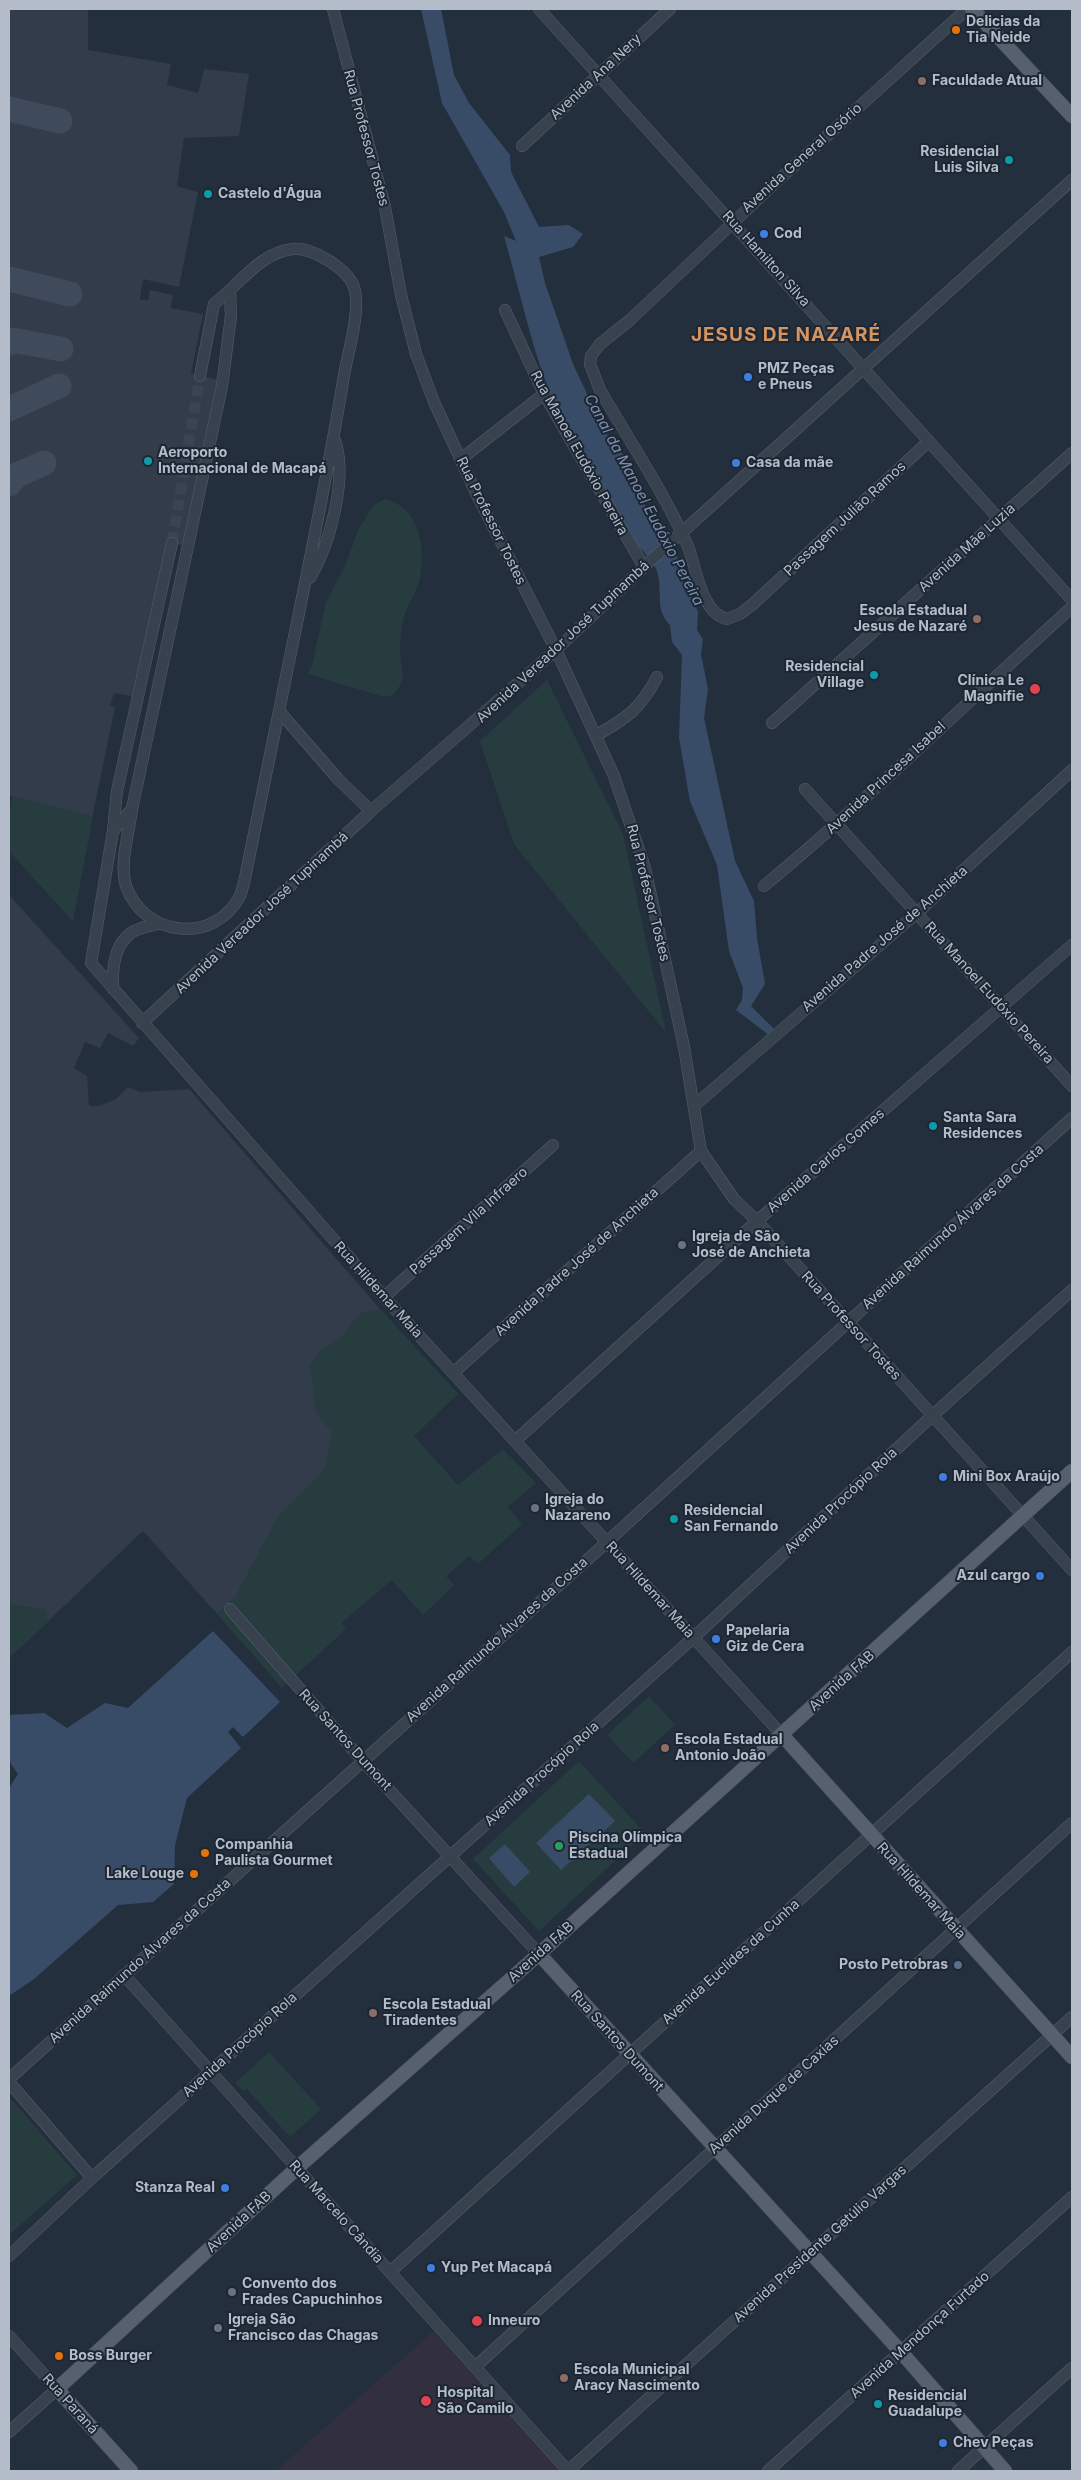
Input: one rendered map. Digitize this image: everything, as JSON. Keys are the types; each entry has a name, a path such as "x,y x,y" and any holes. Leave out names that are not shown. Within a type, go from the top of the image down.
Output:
{"main road":[{"path":"972,9 1072,116"},
{"name":"Avenida FAB","path":"57,2389 297,2168 782,1735 1072,1471"},
{"name":"Rua Hildemar Maia","path":"782,1735 1072,2058"},
{"name":"Rua Santos Dumont","path":"538,1954 714,2150 901,2352 1005,2471"},
{"name":"Rua Paraná","path":"57,2389 131,2471"}],"street":[{"name":"Rua Professor Tostes","path":"333,9 385,207 407,327 434,402 495,535 556,650 597,735 617,785 645,868 694,1105 701,1151 734,1199 757,1221 1072,1570"},
{"name":"Rua Hamilton Silva","path":"539,9 1072,600"},
{"name":"Avenida Ana Nery","path":"522,146 670,9"},
{"name":"Avenida General Osório","path":"677,536 591,371 591,356 594,350 630,320 733,222 967,9"},
{"name":"Avenida Vereador José Tupinambá","path":"142,1023 371,812 556,650 645,565 1072,180"},
{"path":"113,989 112,971 122,942 131,932 158,924 191,929 207,925 219,918 240,895 246,878 334,437 356,306 352,283 327,260 305,250 292,249 271,256 257,264 230,292 214,304 200,376"},
{"path":"158,924 137,907 126,885 124,873 132,809 222,386 231,316 230,292"},
{"name":"Rua Manoel Eudóxio Pereira","path":"505,310 544,394 645,565"},
{"path":"460,459 544,394"},
{"name":"Passagem Julião Ramos","path":"677,536 687,544 703,594 722,618 727,619 740,614 761,596 929,441"},
{"name":"Avenida Mãe Luzia","path":"772,723 1072,453"},
{"path":"113,832 117,791 172,543"},
{"name":"Avenida Princesa Isabel","path":"764,886 837,825 964,704 1072,607"},
{"path":"597,735 633,713 646,697 658,677"},
{"path":"279,711 338,779 371,812"},
{"name":"Avenida Padre José de Anchieta","path":"694,1105 918,912 1072,770"},
{"name":"Rua Manoel Eudóxio Pereira","path":"805,789 918,912 1072,1086"},
{"path":"113,832 132,809"},
{"name":"Rua Hildemar Maia","path":"113,832 91,962 142,1023 384,1297 782,1735"},
{"name":"Avenida Carlos Gomes","path":"515,1441 757,1221 1072,945"},
{"name":"Avenida Raimundo Álvares da Costa","path":"9,2081 124,1975 848,1323 1072,1118"},
{"name":"Passagem Vila Infraero","path":"384,1297 553,1145"},
{"name":"Avenida Padre José de Anchieta","path":"453,1372 701,1151"},
{"name":"Avenida Procópio Rola","path":"9,2256 92,2178 693,1638 932,1416 1072,1290"},
{"name":"Rua Santos Dumont","path":"230,1609 362,1760 538,1954"},
{"name":"Avenida Euclides da Cunha","path":"390,2272 872,1836 1072,1652"},
{"name":"Avenida Duque de Caxias","path":"475,2367 1072,1823"},
{"name":"Rua Marcelo Cândia","path":"124,1975 568,2471"},
{"name":"Avenida Presidente Getúlio Vargas","path":"568,2471 1072,2017"},
{"path":"9,2081 92,2178"},
{"name":"Avenida Mendonça Furtado","path":"768,2471 1072,2197"},
{"name":"Rua Paraná","path":"9,2336 57,2389"},
{"path":"958,2471 1072,2368"},
{"name":"Avenida FAB","path":"9,2432 57,2389"}],"shaded area":[{"path":"9,9 88,9 88,50 171,64 167,85 198,93 204,69 249,74 239,136 184,138 177,186 198,192 179,287 143,279 140,299 148,301 150,290 173,295 171,308 203,314 191,374 220,380 186,546 172,543 136,697 114,693 110,706 115,707 76,896 73,921 9,851 9,817 13,796 9,795"},
{"path":"9,895 139,1038 133,1046 108,1033 100,1048 85,1042 74,1068 87,1076 89,1106 99,1106 116,1099 128,1087 140,1092 189,1089 380,1309 458,1394 217,1614 143,1531 9,1658"},
{"name":"Hospital São Camilo","path":"434,2331 559,2471 276,2471"}],"green space":[{"path":"385,499 397,503 413,519 421,541 422,554 419,583 406,609 402,626 400,649 402,680 397,690 391,696 381,696 308,674 312,665 326,602 345,566 359,528 374,505"},
{"path":"547,680 623,834 666,1033 514,844 480,741"},
{"path":"13,796 93,816 73,921 9,851 9,817"},
{"path":"380,1309 458,1394 414,1436 458,1485 503,1449 536,1483 508,1507 522,1524 478,1564 469,1556 446,1576 454,1585 423,1615 392,1580 341,1623 346,1629 282,1688 217,1614 235,1597 278,1516 322,1473 326,1466 332,1433 316,1412 310,1366 319,1351 342,1336 359,1314"},
{"path":"9,1603 45,1610 49,1621 9,1658"},
{"path":"649,1696 675,1725 633,1763 607,1735"},
{"name":"Piscina Olímpica Estadual","path":"579,1761 645,1833 539,1931 473,1859"},
{"path":"269,2052 321,2109 290,2137 247,2089 243,2091 235,2083"},
{"path":"11,2099 77,2175 9,2235 9,2100"}],"water":[{"path":"421,9 441,9 454,75 469,103 510,155 511,172 539,227 569,225 583,234 573,247 539,257 545,283 573,364 605,432 629,462 646,508 673,546 698,612 697,630 703,639 701,654 708,689 704,718 735,861 754,901 757,938 765,984 751,1006 775,1030 769,1035 736,1010 742,1000 743,988 729,951 717,865 690,801 679,738 682,655 672,642 670,625 662,611 657,572 651,561 621,524 580,443 559,409 546,383 534,347 504,236 516,241 504,212 442,103"},
{"path":"213,1631 280,1702 243,1737 233,1727 228,1732 241,1748 187,1798 175,1845 174,1884 153,1902 118,1905 34,1979 9,1996 9,1788 18,1774 9,1761 9,1715 44,1713 67,1728 105,1703 128,1708"},
{"path":"589,1794 615,1821 561,1870 536,1843"},
{"path":"505,1844 530,1872 514,1887 489,1858"}],"taxiway":[{"path":"9,109 60,121"},
{"path":"9,279 70,294"},
{"path":"9,343 12,340 61,349"},
{"path":"9,409 59,386"},
{"path":"9,484 17,475 44,463"}],"tunnel":[{"path":"172,543 200,376"}],"place":[{"name":"Delicias da Tia Neide","path":"956,30"},
{"name":"Faculdade Atual","path":"922,81"},
{"name":"Residencial Luis Silva","path":"1009,160"},
{"name":"Castelo d'Água","path":"208,194"},
{"name":"Cod","path":"764,234"},
{"name":"PMZ Peças e Pneus","path":"748,377"},
{"name":"Aeroporto Internacional de Macapá","path":"148,461"},
{"name":"Casa da mãe","path":"736,463"},
{"name":"Escola Estadual Jesus de Nazaré","path":"977,619"},
{"name":"Residencial Village","path":"874,675"},
{"name":"Clínica Le Magnifie","path":"1035,689"},
{"name":"Santa Sara Residences","path":"933,1126"},
{"name":"Igreja de São José de Anchieta","path":"682,1245"},
{"name":"Mini Box Araújo","path":"943,1477"},
{"name":"Igreja do Nazareno","path":"535,1508"},
{"name":"Residencial San Fernando","path":"674,1519"},
{"name":"Azul cargo","path":"1040,1576"},
{"name":"Papelaria Giz de Cera","path":"716,1639"},
{"name":"Escola Estadual Antonio João","path":"665,1748"},
{"name":"Piscina Olímpica Estadual","path":"559,1846"},
{"name":"Companhia Paulista Gourmet","path":"205,1853"},
{"name":"Lake Louge","path":"194,1874"},
{"name":"Posto Petrobras","path":"958,1965"},
{"name":"Escola Estadual Tiradentes","path":"373,2013"},
{"name":"Stanza Real","path":"225,2188"},
{"name":"Yup Pet Macapá","path":"431,2268"},
{"name":"Convento dos Frades Capuchinhos","path":"232,2292"},
{"name":"Inneuro","path":"477,2321"},
{"name":"Igreja São Francisco das Chagas","path":"218,2328"},
{"name":"Boss Burger","path":"59,2356"},
{"name":"Escola Municipal Aracy Nascimento","path":"564,2378"},
{"name":"Hospital São Camilo","path":"426,2401"},
{"name":"Residencial Guadalupe","path":"878,2404"},
{"name":"Chev Peças","path":"943,2443"}],"district":[{"name":"JESUS DE NAZARÉ","path":"786,335"}],"water label":[{"name":"Canal da Manoel Eudóxio Pereira","path":"644,500"}]}
